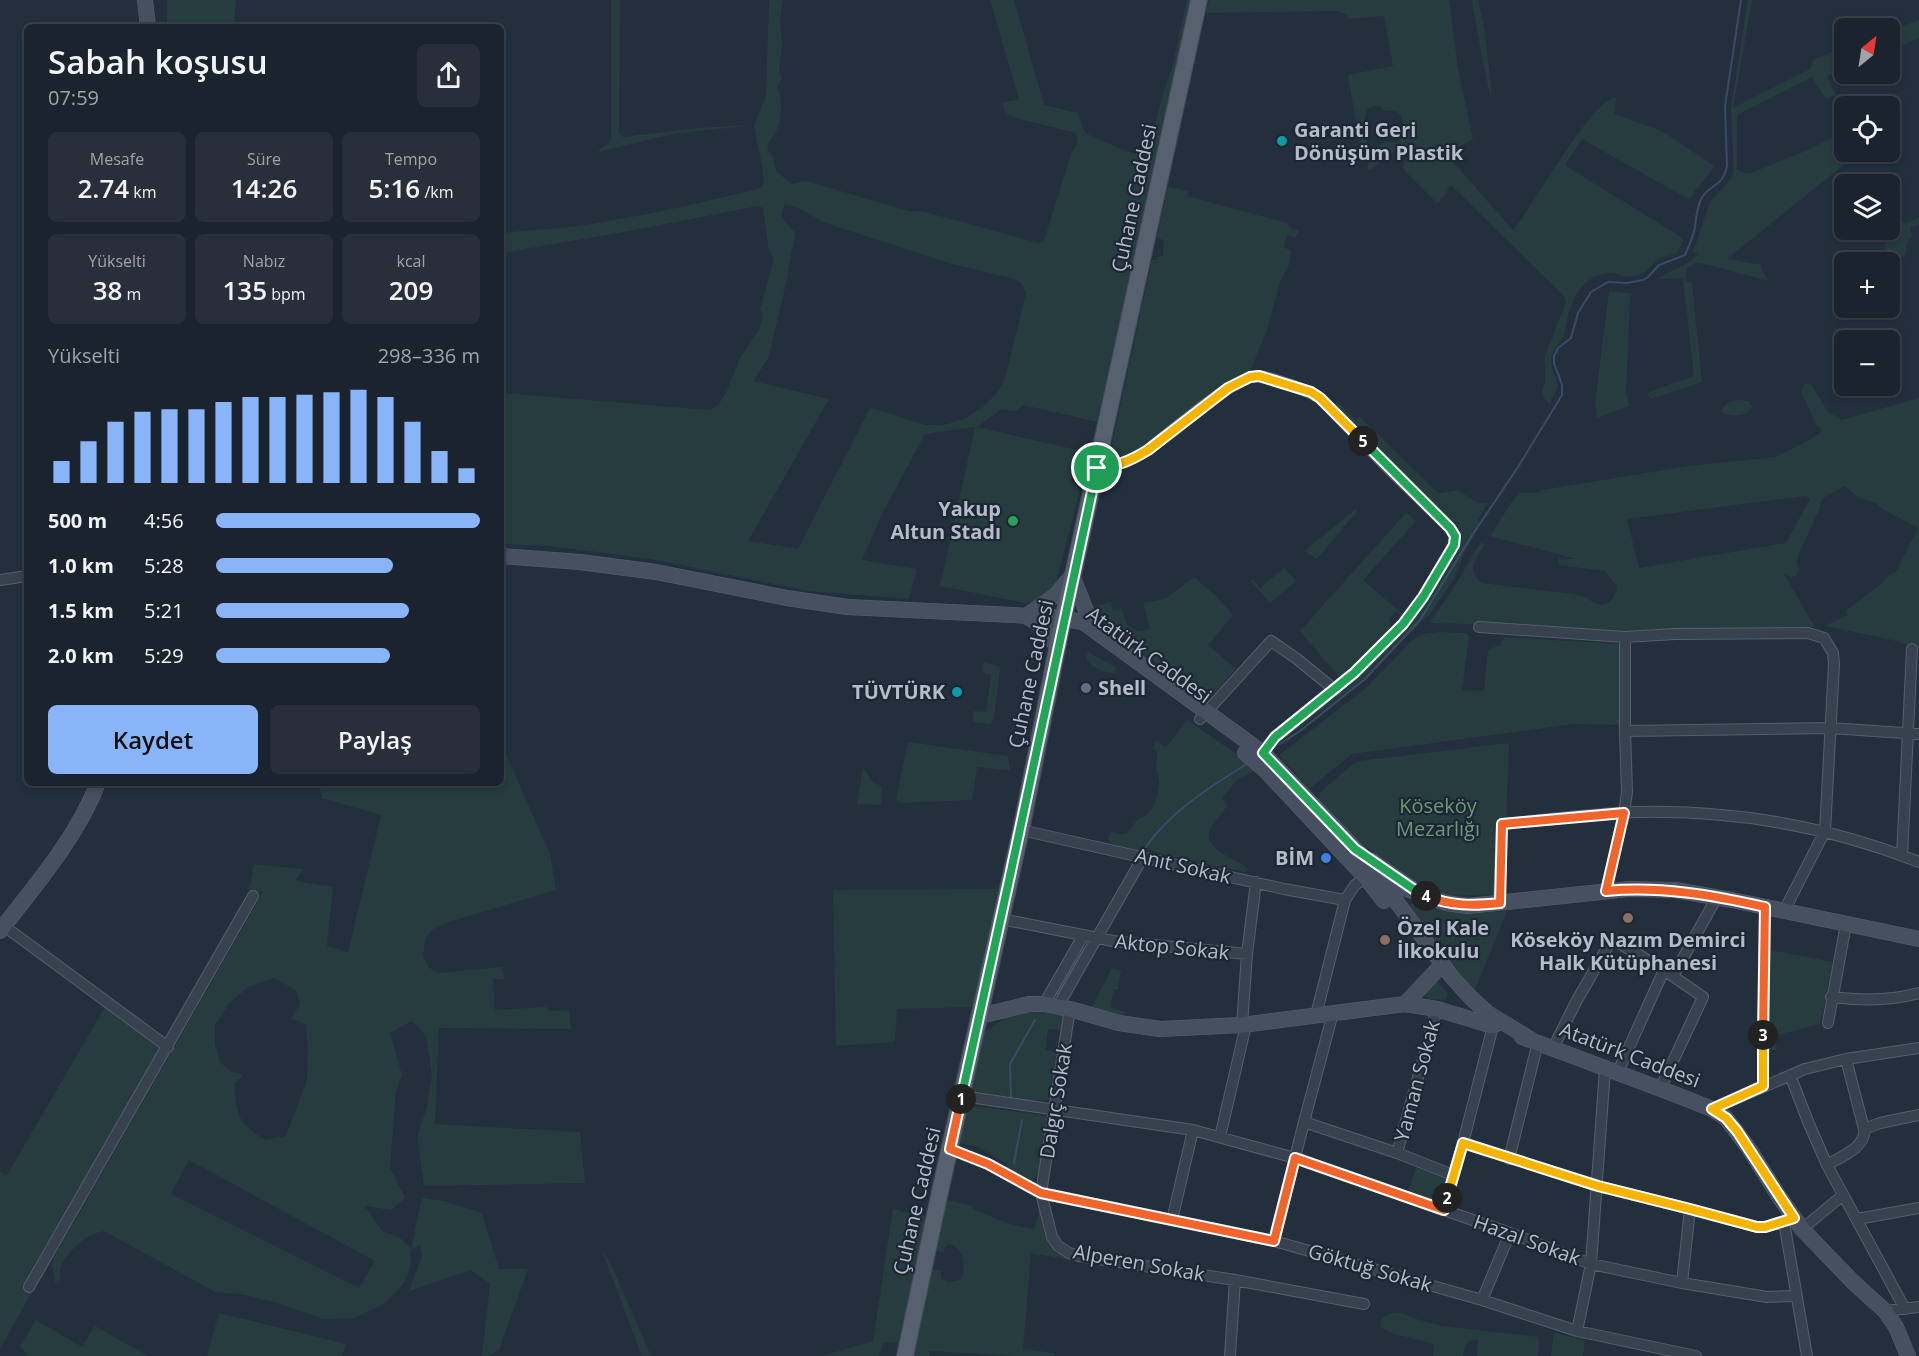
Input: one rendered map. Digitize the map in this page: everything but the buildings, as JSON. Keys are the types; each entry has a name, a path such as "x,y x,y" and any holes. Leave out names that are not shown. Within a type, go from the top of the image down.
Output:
{"main road":[{"path":"145,0 148,24"},
{"path":"154,0 156,24"},
{"name":"Çuhane Caddesi","path":"905,1356 940,1186 1021,830 1073,575 1199,0"},
{"path":"504,556 579,562 656,572 847,607 1064,619"},
{"path":"1026,616 1056,595 1073,575 1093,628"},
{"path":"1026,616 1042,626 1058,648"},
{"name":"Atatürk Caddesi","path":"1064,619 1083,622 1093,628 1203,715"},
{"name":"Atatürk Caddesi","path":"1064,619 1260,757 1355,849 1370,875"},
{"name":"Atatürk Caddesi","path":"1260,757 1370,875 1452,977 1500,1025"},
{"path":"1,925 58,841 88,786"},
{"path":"1,925 70,837 97,786"},
{"path":"1355,849 1419,893"},
{"path":"1386,895 1401,887 1457,905 1478,905 1606,891 1659,889 1717,897 1919,939"},
{"name":"Atatürk Caddesi","path":"1386,895 1454,994 1464,1004 1500,1025 1535,1041 1712,1109"},
{"path":"1405,1004 1437,970"},
{"path":"980,1016 1029,1004 1057,1006 1146,1028 1190,1029 1244,1025 1405,1004 1437,1009 1500,1025"},
{"path":"1712,1109 1726,1118 1737,1131 1793,1223 1885,1311 1896,1327 1908,1356"}],"street":[{"path":"1097,468 1116,466 1134,458 1148,450 1228,388 1250,377 1259,376 1311,392 1320,398 1450,528 1455,536 1454,545 1414,611 1373,656 1335,690 1275,737 1260,757"},
{"path":"0,580 24,576"},
{"path":"1479,627 1625,637 1675,634 1808,633 1824,638 1830,645 1834,664 1825,831 1784,911"},
{"path":"1606,891 1627,792 1625,637"},
{"path":"1203,715 1271,641 1335,690"},
{"path":"1902,856 1912,649"},
{"path":"1625,731 1830,728 1919,734"},
{"path":"1500,903 1502,824 1624,813 1711,813 1825,831 1919,862"},
{"name":"Anıt Sokak","path":"1021,830 1346,900"},
{"path":"1057,1006 1143,857"},
{"path":"1316,1015 1346,900 1352,888 1370,875"},
{"path":"1220,1137 1244,1025 1247,954 1256,882"},
{"path":"29,1287 253,896"},
{"path":"1577,1331 1591,1264 1611,1071 1668,973 1717,897"},
{"path":"1763,1086 1765,907"},
{"name":"Aktop Sokak","path":"1001,919 1096,938 1247,954"},
{"path":"1828,1023 1846,924"},
{"path":"1,925 168,1047"},
{"path":"1057,1006 1083,936"},
{"path":"1553,1048 1612,939 1703,996 1660,1089"},
{"path":"1831,997 1861,1001 1890,999 1919,993"},
{"name":"Dalgıç Sokak","path":"1041,1193 1054,1108 1057,1006"},
{"name":"Yaman Sokak","path":"1397,1153 1437,1009"},
{"path":"1274,1241 1333,1013"},
{"path":"1444,1210 1500,1025"},
{"path":"1509,1159 1535,1041"},
{"name":"Atatürk Caddesi","path":"1712,1109 1763,1086 1819,1065 1919,1048"},
{"path":"1827,1165 1859,1145 1864,1137 1846,1059"},
{"path":"1790,1075 1827,1165 1905,1309"},
{"name":"Hazal Sokak","path":"962,1096 1193,1130 1295,1158 1510,1233 1591,1264 1682,1283 1767,1297 1796,1296"},
{"path":"1864,1129 1880,1123 1919,1115"},
{"path":"1304,1122 1397,1153 1453,1176"},
{"path":"1172,1220 1193,1130"},
{"path":"1463,1143 1598,1186 1757,1227 1793,1223 1843,1195"},
{"path":"950,1149 988,1164 1041,1193"},
{"name":"Göktuğ Sokak","path":"1041,1193 1274,1241 1482,1300 1577,1331 1696,1356"},
{"name":"Alperen Sokak","path":"1041,1193 1052,1237 1058,1246 1069,1253 1364,1304"},
{"path":"1857,1219 1919,1208"},
{"path":"1682,1283 1690,1209"},
{"path":"1793,1223 1796,1296 1807,1356"},
{"path":"1482,1300 1510,1233"},
{"path":"1230,1356 1234,1280"},
{"path":"1885,1311 1919,1307"}],"green space":[{"path":"167,0 236,0 234,24 167,24"},
{"path":"611,0 620,0 619,132 623,137 698,128 754,125 672,134 598,152 609,144 611,137"},
{"path":"769,0 783,0 780,20 782,43 779,72 782,78 777,86 781,111 777,130 767,148 773,158 776,171 792,184 806,181 909,211 925,212 1038,243 1044,241 1071,154 1078,142 1076,133 1012,117 1005,112 1002,103 1019,99 990,0 1014,0 1044,105 1078,113 1085,133 1145,157 1151,144 1162,96 1172,68 1187,0 1191,0 1097,422 1023,405 1017,411 1000,410 977,427 1077,450 1071,480 1080,490 1055,587 1039,600 1026,603 940,586 975,427 925,434 882,514 862,560 917,569 909,599 808,591 651,559 550,546 504,544 504,393 709,410 718,405 726,393 740,358 759,330 763,314 760,310 774,258 769,252 763,208 758,206 504,252 504,233 570,227 618,219 760,188 764,184 754,125 766,96","holes":["785,204 798,208 826,223 952,264 1015,279 1021,283 1026,293 1005,378 997,393 984,406 966,418 945,425 926,425 870,408 798,549 748,541 829,399 753,381 768,359 786,284 795,233 781,216"]},
{"path":"1209,0 1449,0 1458,69 1473,139 1446,154 1513,230 1577,135 1605,103 1616,97 1614,114 1662,131 1714,166 1690,200 1582,139 1566,166 1681,237 1683,241 1678,252 1659,259 1642,274 1630,277 1607,273 1588,281 1582,287 1572,303 1564,335 1551,356 1551,365 1558,387 1549,404 1542,391 1545,382 1545,356 1566,302 1564,296 1451,185 1438,204 1403,167 1405,162 1413,159 1405,148 1394,152 1370,170 1367,168 1371,157 1380,145 1396,142 1402,138 1403,127 1400,114 1384,111 1380,106 1367,109 1364,125 1367,146 1363,166 1348,75 1393,66 1384,16 1348,19 1347,15 1338,11 1206,13"},
{"path":"1472,0 1478,0 1485,32 1492,97 1483,64"},
{"path":"1748,0 1752,0 1733,108 1810,69 1813,60 1834,51 1834,73 1827,76 1836,95 1826,99 1812,77 1737,115 1737,170 1749,174 1834,137 1834,162 1847,162 1727,259 1762,265 1760,267 1769,281 1710,265 1696,263 1687,268 1686,282 1692,282 1702,382 1650,399 1647,393 1694,376 1683,278 1659,279 1690,261 1698,253 1693,252 1710,202 1734,173 1731,108"},
{"path":"1919,20 1919,38 1900,46 1900,27"},
{"path":"1168,187 1188,191 1187,196 1287,223 1292,229 1299,230 1295,238 1287,235 1284,247 1291,251 1289,265 1280,282 1267,330 1250,371 1232,380 1142,450 1120,458 1115,457 1112,444 1152,260 1163,256 1164,241 1157,237"},
{"path":"1900,217 1904,224 1919,218 1919,224 1910,228 1912,236 1906,244 1906,254 1900,258 1900,252 1885,252 1886,240 1900,240"},
{"path":"1609,291 1633,294 1630,296 1626,393 1629,406 1597,418 1595,403"},
{"path":"1805,384 1811,384 1828,412 1842,420 1919,398 1919,648 1889,639 1825,626 1849,614 1846,613 1847,610 1889,575 1895,573 1918,528 1876,503 1859,498 1845,486 1821,501 1800,551 1797,562 1799,570 1796,576 1791,577 1784,574 1815,627 1627,632 1481,622 1472,624 1429,623 1453,589 1480,543 1485,544 1474,564 1474,573 1482,583 1578,595 1600,605 1607,604 1613,599 1617,586 1605,571 1559,565 1559,558 1576,559 1490,536 1520,493 1538,493 1542,490 1689,466 1776,457 1818,435 1822,430 1816,424 1801,391","holes":["1805,496 1810,499 1786,543 1639,568 1627,519"]},
{"path":"1738,400 1749,401 1753,407 1739,415 1722,413 1725,405"},
{"path":"1337,401 1356,420 1359,416 1437,492 1458,490 1476,502 1488,503 1477,521 1481,524 1462,557 1453,580 1430,614 1353,688 1282,741 1284,736 1352,684 1418,612 1462,535 1456,522 1447,518 1404,476 1392,469 1337,409 1335,406"},
{"path":"1356,509 1357,511 1317,559 1304,551"},
{"path":"1406,513 1415,522 1363,580 1403,614 1408,610 1452,540 1411,611 1402,617 1397,612 1389,618 1391,628 1348,673 1343,677 1338,676 1300,631"},
{"path":"1284,568 1296,581 1270,603 1251,581 1253,579 1260,588"},
{"path":"1194,577 1233,615 1208,645 1236,669 1207,701 1097,618 1094,607 1111,602 1113,611 1122,609 1127,625 1138,631 1150,629 1143,603 1165,599"},
{"path":"1466,633 1469,636 1462,690 1484,691 1488,651 1500,646 1504,637 1620,644 1619,725 1574,724 1352,754 1309,789 1279,755 1365,689 1413,639 1423,634"},
{"path":"1088,652 1117,668 1114,673 1094,667 1086,658"},
{"path":"985,662 1000,667 994,719 990,724 973,722 974,711 986,712 991,675 983,673 982,664"},
{"path":"1187,720 1238,755 1255,770 1236,781 1222,798 1227,805 1226,808 1211,827 1209,835 1215,847 1249,869 1244,872 1160,854 1142,846 1136,854 1108,840 1111,831 1119,834 1127,833 1138,819 1151,810 1156,800 1159,782 1156,766 1157,752 1153,748 1156,741 1164,746 1168,745"},
{"path":"908,742 1008,756 1010,771 977,767 972,800 901,803 896,799"},
{"name":"Köseköy Mezarlığı","path":"1509,743 1500,894 1450,896 1417,884 1360,843 1318,799 1320,792 1359,761"},
{"path":"504,750 550,854 556,890 445,923 432,930 425,940 423,955 428,967 438,973 502,967 504,979 493,979 495,1010 547,1007 549,1011 569,1010 571,1029 439,1028 435,1124 580,1132 585,1183 424,1186 417,1137 427,1107 432,1075 426,1036 412,1021 390,1033 402,1075 396,1091 390,1168 405,1198 391,1210 365,1206 382,1231 400,1238 411,1249 422,1198 444,1201 482,1213 499,1269 528,1269 499,1350 488,1356 482,1356 490,1284 471,1270 409,1291 422,1256 420,1245 411,1250 410,1269 402,1286 384,1304 354,1318 323,1319 278,1303 240,1294 215,1292 104,1231 91,1235 74,1248 62,1264 60,1279 55,1283 52,1261 263,892 249,891 254,864 303,869 295,881 333,887 327,946 348,952 381,815 322,798 320,786 504,786","holes":["274,978 296,990 300,1004 291,1019 306,1024 307,1080 286,1136 265,1140 249,1128 240,1117 234,1084 243,1075 230,1071 220,1062 215,1044 215,1025 230,1002 250,986","189,1160 375,1261 359,1288 171,1194"]},
{"path":"863,767 872,781 882,787 881,805 857,804"},
{"path":"998,889 973,1007 897,1009 895,1042 836,1046 833,890"},
{"path":"1415,900 1448,911 1483,913 1507,911 1474,992 1409,906"},
{"path":"1770,950 1833,962 1820,1024 1773,1036 1777,1050 1768,1050"},
{"path":"1112,968 1121,971 1118,989 1114,989 1110,1007 1125,1012 1124,1017 1091,1008"},
{"path":"1436,980 1448,994 1445,1000 1428,999 1425,995"},
{"path":"105,1007 157,1044 160,1051 26,1279 24,1288 32,1292 0,1349 0,1172 7,1175"},
{"path":"1026,1009 1063,1015 1061,1030 1048,1029 1045,1050 1058,1052 1048,1100 1009,1098 971,1089 981,1034 1011,1013"},
{"path":"965,1105 1049,1116 1040,1172 1031,1182 1005,1167 1007,1164 978,1147 958,1143"},
{"path":"1417,1165 1447,1177 1440,1201 1408,1191"},
{"path":"946,1200 973,1206 973,1209 1012,1225 1034,1229 1040,1209 1047,1240 1050,1246 1062,1256 1161,1275 1031,1253 1023,1349 1054,1353 1054,1356 930,1351 929,1356 912,1356 930,1268 941,1271 941,1278 948,1282 961,1280 963,1275 962,1255 956,1247 951,1244 946,1246 943,1252 935,1250"},
{"path":"893,1209 928,1217 898,1343 884,1342 879,1356 822,1356 873,1341"},
{"path":"602,1251 610,1262 651,1356 642,1356"},
{"path":"1398,1312 1442,1326 1539,1337 1538,1356 1477,1356 1478,1339 1468,1341 1463,1356 1433,1356 1434,1344 1391,1333 1381,1327 1380,1322 1383,1318"},
{"path":"219,1313 346,1344 342,1356 207,1356"},
{"path":"36,1320 82,1347 95,1326 148,1356 28,1356 20,1346"},
{"path":"1554,1333 1585,1340 1583,1356 1551,1356"}],"waterway":[{"path":"1280,744 1300,731 1365,679 1420,620 1562,395 1562,385 1554,363 1554,356 1558,348 1571,338 1578,313 1591,292 1608,282 1627,283 1643,280 1659,265 1685,255 1693,234 1701,199 1722,179 1727,166 1725,106 1741,0"},
{"path":"1143,851 1176,814 1245,765"},
{"path":"1057,994 1084,949"},
{"path":"1011,1097 1010,1064 1035,1020"},
{"path":"1014,1163 1022,1120"}],"place":[{"name":"Garanti Geri Dönüşüm Plastik","path":"1282,141"},
{"name":"Yakup Altun Stadı","path":"1013,521"},
{"name":"Shell","path":"1086,688"},
{"name":"TÜVTÜRK","path":"957,692"},
{"name":"BİM","path":"1326,858"},
{"name":"Köseköy Nazım Demirci Halk Kütüphanesi","path":"1628,918"},
{"name":"Özel Kale İlkokulu","path":"1385,940"}],"route":[{"path":"1259,376 1311,392 1320,398 1450,528 1455,536 1454,545 1414,611 1373,656 1275,737 1263,753 1355,849 1419,893 1446,903 1468,906 1500,903 1502,824 1624,813 1606,891 1675,890 1765,907 1763,1086 1712,1109 1726,1118 1737,1131 1794,1218 1765,1227 1757,1227 1598,1186 1463,1143 1444,1210 1295,1158 1274,1241 1041,1193 988,1164 950,1149 1021,830 1060,634 1097,468 1116,466 1134,458 1148,450 1228,388 1250,377 1259,376"}]}
